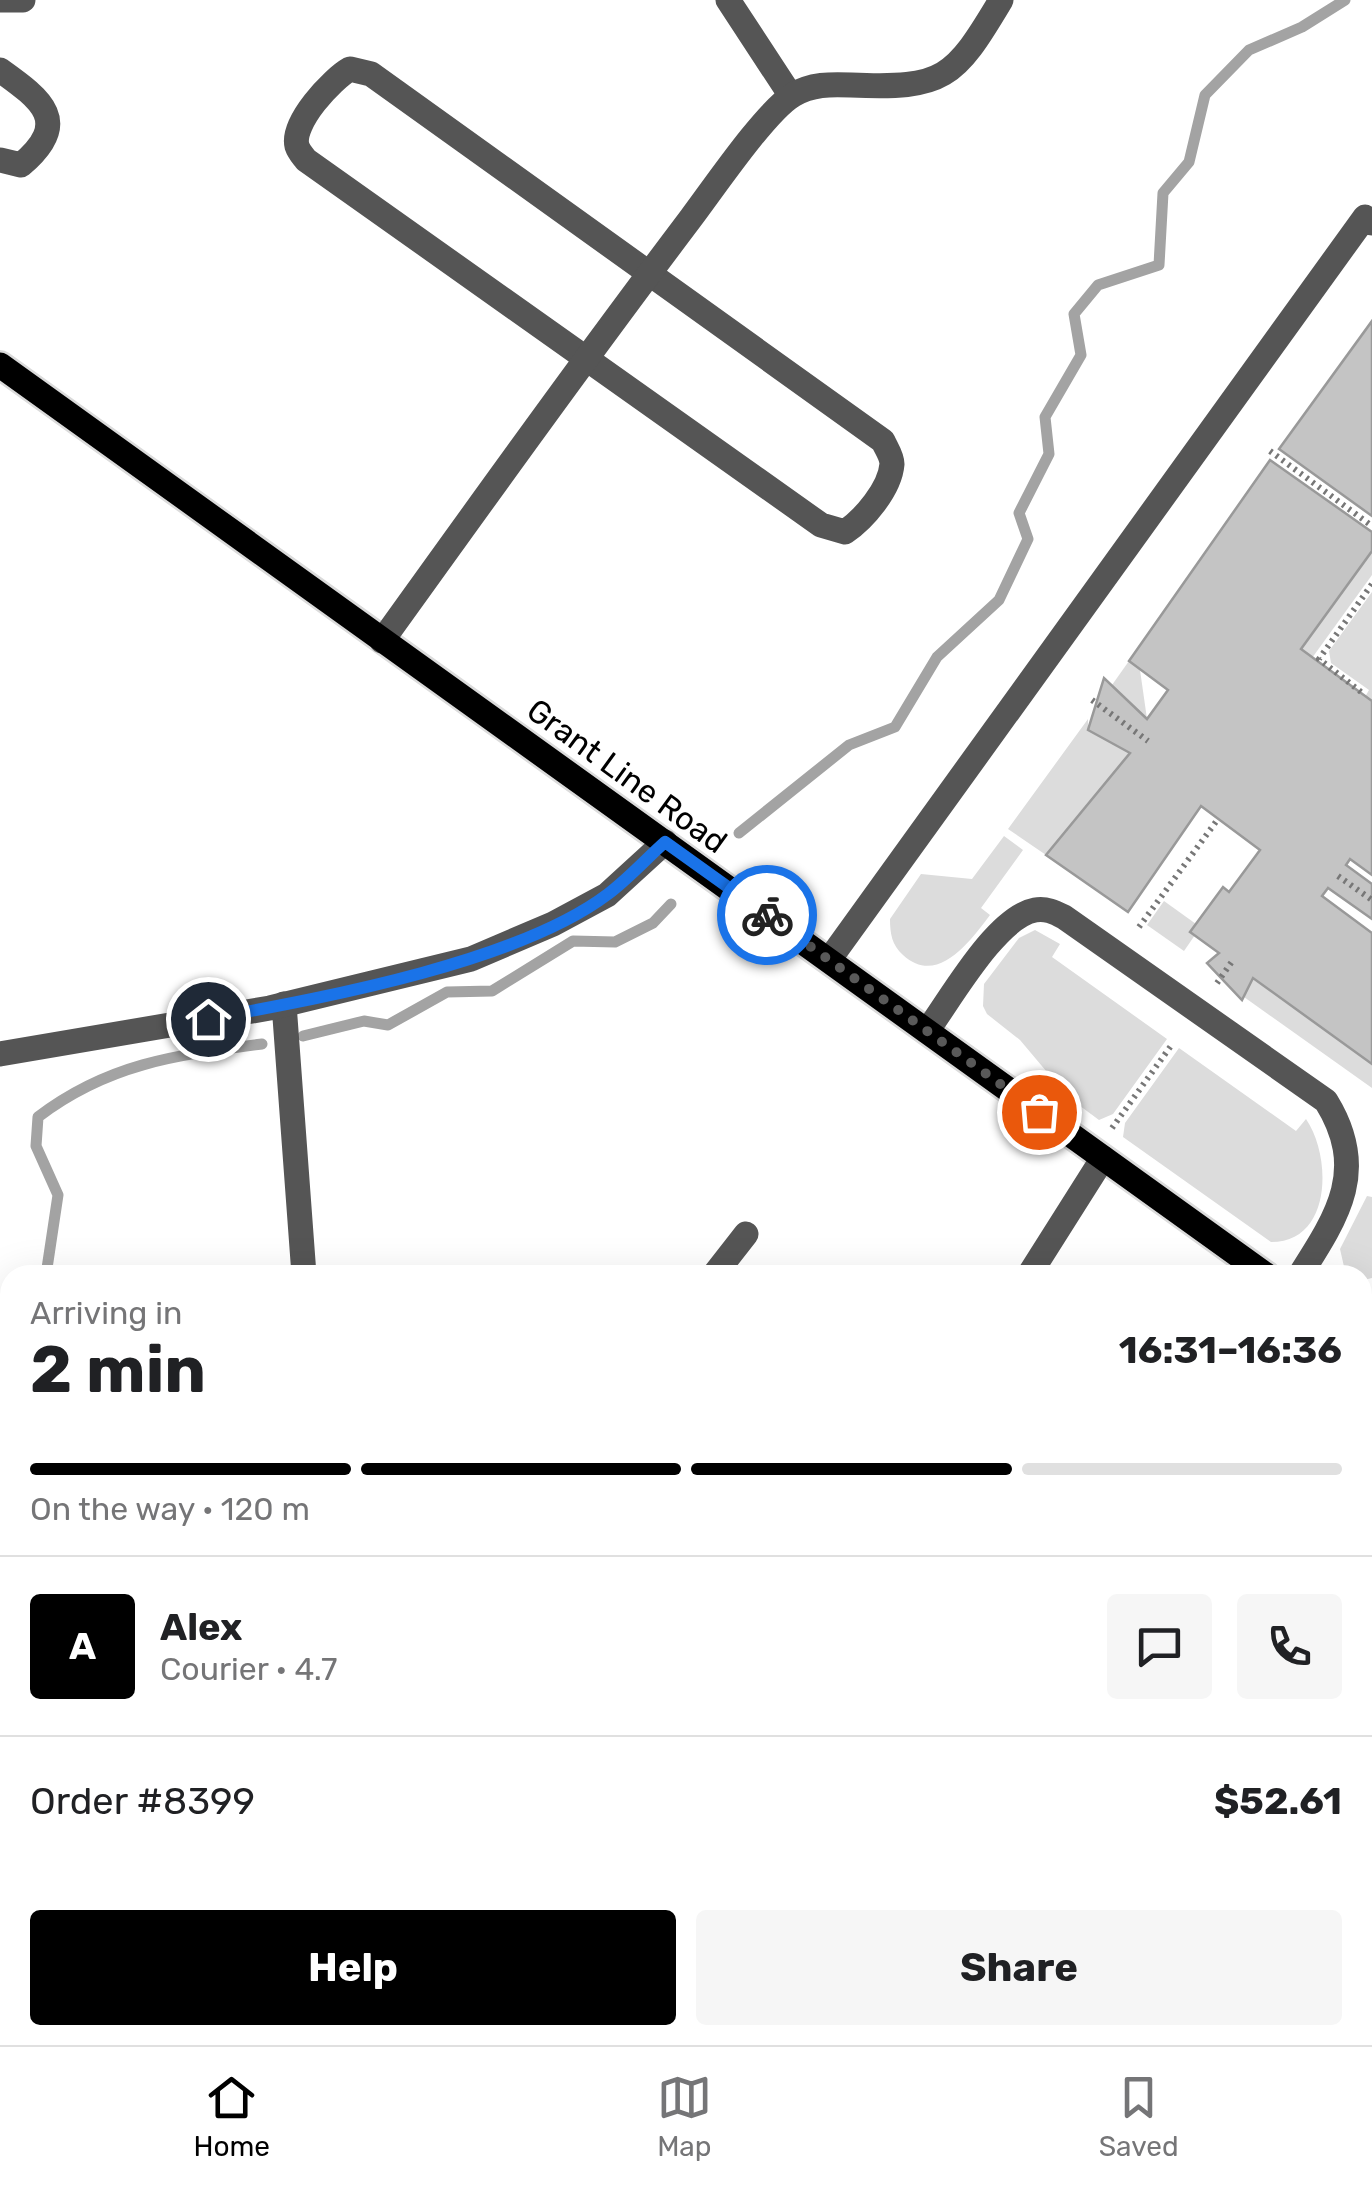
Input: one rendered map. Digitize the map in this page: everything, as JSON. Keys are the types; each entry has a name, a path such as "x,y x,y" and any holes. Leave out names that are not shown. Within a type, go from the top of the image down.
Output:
{"main road":[{"name":"Grant Line Road","path":"0,365 1252,1265"}],"street":[{"path":"1,0 23,0"},
{"path":"728,0 792,96"},
{"path":"382,641 584,360 737,158 792,96 824,84 929,84 956,65 1001,0"},
{"path":"0,70 39,98 49,125 41,148 20,165 0,160"},
{"path":"350,70 371,74 651,271 883,440 892,460 888,480 861,521 845,532 821,526 584,360 306,160 297,146 299,126 334,77 350,70"},
{"path":"829,960 1370,216"},
{"path":"0,1054 284,1004 471,959 607,895 665,842"},
{"path":"927,1031 995,937 1012,920 1031,910 1047,909 1064,916 1326,1101 1347,1142 1346,1178 1326,1234 1306,1265"},
{"path":"284,1004 303,1265"},
{"path":"1035,1265 1103,1158"},
{"path":"722,1265 746,1234"}],"path":[{"path":"1270,451 1372,526"},
{"path":"1361,692 1318,659 1372,584"},
{"path":"1092,700 1148,741"},
{"path":"1139,927 1218,819"},
{"path":"1338,876 1372,900"},
{"path":"1217,983 1233,960"},
{"path":"1111,1129 1173,1044"}],"shaded area":[{"path":"1372,551 1372,575 1312,658 1301,649"},
{"path":"1372,592 1372,701 1365,697 1369,690 1331,663 1329,651"},
{"path":"1129,661 1140,670 1147,719 1112,685"},
{"path":"1088,719 1088,730 1130,753 1046,855 1008,829"},
{"path":"1004,836 1023,850 981,908 990,915 973,936 941,963 929,966 903,955 892,939 890,919 921,874 972,879"},
{"path":"1164,901 1196,924 1191,932 1195,935 1184,951 1147,925"},
{"path":"1035,930 1060,944 1052,957 1167,1039 1113,1114 1099,1120 1068,1097 1020,1040 987,1014 983,1006 984,984 1019,938"},
{"path":"1253,978 1372,1064 1372,1088 1244,997"},
{"path":"1179,1048 1296,1131 1306,1119 1320,1154 1321,1195 1306,1228 1291,1238 1271,1242 1123,1137 1125,1123"},
{"path":"1367,1196 1372,1197 1372,1265 1344,1265 1340,1249"}],"building":[{"path":"1372,321 1372,516 1279,449"},
{"path":"1270,460 1372,532 1372,551 1301,649 1372,701 1372,875 1350,859 1346,865 1372,884 1372,919 1328,888 1322,896 1372,933 1372,1064 1253,978 1242,1000 1207,963 1219,953 1190,932 1223,887 1229,892 1260,850 1201,806 1128,912 1046,855 1130,753 1088,730 1104,678 1147,719 1168,690 1129,661"}],"waterway":[{"path":"739,833 849,745 895,727 937,657 999,600 1028,539 1019,513 1049,454 1045,417 1081,355 1074,314 1098,285 1159,265 1163,193 1189,162 1205,95 1249,50 1302,27 1345,0"},
{"path":"303,1036 364,1021 388,1025 447,992 492,991 573,941 615,942 653,923 671,904"},
{"path":"48,1265 58,1195 36,1146 38,1117 91,1084 145,1064 262,1044"}],"way so far":[{"path":"767,915 1039,1112"}],"route":[{"path":"208,1019 270,1008 471,959 554,924 607,895 665,842 767,915"}]}
